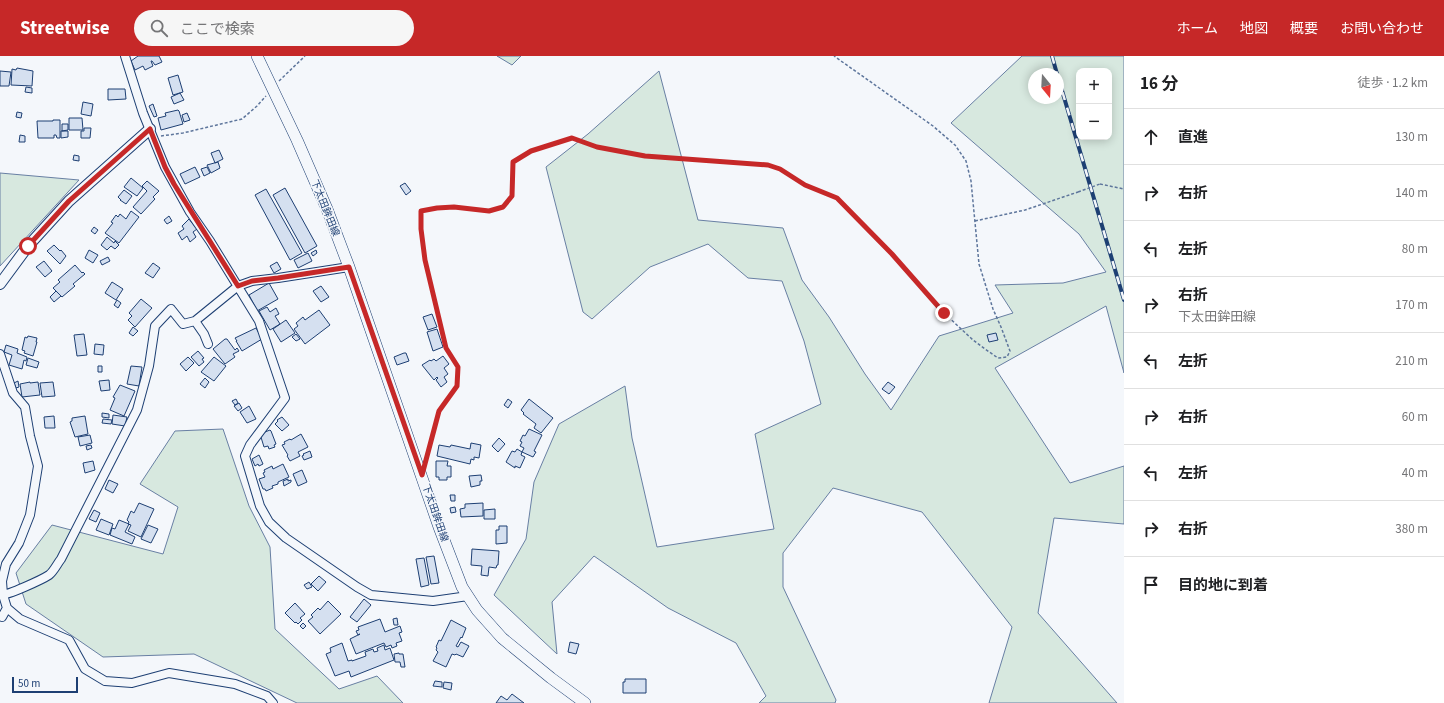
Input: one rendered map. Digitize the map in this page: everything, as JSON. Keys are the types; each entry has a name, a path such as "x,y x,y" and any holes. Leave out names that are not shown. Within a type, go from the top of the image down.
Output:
{"main road":[{"name":"下太田鉾田線","path":"257,56 327,209 349,267 446,547 468,596 477,610 502,638 551,678 586,703"}],"street":[{"path":"125,56 143,113 165,167 259,321 285,398 250,445 244,456 260,506 269,522 286,538 371,595 433,601 468,596"},
{"path":"0,284 28,246 69,201 151,133"},
{"path":"1,595 15,591 49,575 61,559 137,410 149,366 155,326 171,309 183,324 195,321 238,286 252,281 349,267"},
{"path":"195,321 204,334 208,344"},
{"path":"0,354 13,393 24,407 38,466 30,515 19,543 6,564 2,580 1,595 7,608 20,619 69,640 85,669 105,682 132,683 169,673 235,684 266,696 273,703"},
{"path":"2,617 7,608"}],"path":[{"path":"151,133 183,133 242,119 257,106 272,88 305,56"},
{"path":"422,475 439,411 457,386 458,367 446,348 425,260 421,229 421,211 454,207 489,211 503,207 512,196 513,162 531,151 572,138 597,147 645,156 768,165 780,169 805,185 837,198 892,254 944,313 972,340 998,358 1007,357 1010,351 993,309 979,264 971,181 966,161 955,146 933,126 834,56"},
{"path":"975,221 1025,210 1100,184 1124,189"}],"shaded area":[{"path":"497,56 521,56 512,65"},
{"path":"1022,56 1124,56 1124,373 1106,306 995,368 1070,483 1124,466 1124,524 1054,518 1038,613 1117,703 989,703 1012,627 922,512 833,488 783,553 783,587 836,700 835,703 759,703 766,696 736,643 668,608 594,556 552,602 557,654 494,595 526,539 534,482 559,424 625,386 632,438 657,547 774,529 755,434 821,404 804,341 782,281 748,278 708,244 650,267 592,319 583,312 546,167 588,134 659,71 698,220 783,228 802,280 829,317 865,374 891,410 939,336 1013,313 995,285 1063,283 1106,272 1079,234 951,123"},
{"path":"0,173 79,180 0,266"},
{"path":"223,429 249,506 270,547 275,629 339,689 377,676 403,703 297,703 194,654 103,657 26,604 16,573 52,525 163,554 178,507 140,484 175,431"}],"building":[{"path":"138,56 159,56 162,62 155,65 151,61 153,66 145,70 143,66 135,70 131,61"},
{"path":"17,68 33,71 32,86 11,85 12,69 16,70"},
{"path":"0,71 11,72 9,86 0,86"},
{"path":"178,75 183,92 173,95 168,78"},
{"path":"26,87 32,88 32,93 25,92"},
{"path":"108,89 125,89 126,99 108,100"},
{"path":"180,93 184,100 174,104 171,97"},
{"path":"83,102 93,104 91,116 81,114"},
{"path":"153,104 157,116 154,117 149,106"},
{"path":"178,110 183,124 161,130 158,118 166,116 165,113"},
{"path":"17,112 22,113 21,118 16,117"},
{"path":"187,113 190,120 184,122 182,115"},
{"path":"69,118 82,118 83,130 69,130"},
{"path":"60,120 60,138 57,138 56,135 54,135 54,138 38,138 37,121"},
{"path":"62,124 68,124 68,130 62,131"},
{"path":"84,128 91,128 90,138 81,138 81,131 84,131"},
{"path":"61,131 68,131 68,137 61,138"},
{"path":"20,135 25,136 25,142 19,142"},
{"path":"219,150 223,159 215,163 211,153"},
{"path":"74,155 79,156 79,161 73,160"},
{"path":"218,162 220,168 211,173 207,165"},
{"path":"195,167 200,177 185,184 180,174"},
{"path":"207,167 210,173 204,176 201,169"},
{"path":"131,178 143,188 137,196 124,187"},
{"path":"147,181 159,191 153,197 155,199 141,214 133,207 147,191 142,186"},
{"path":"405,183 411,191 406,195 400,186"},
{"path":"285,188 317,246 305,253 273,195"},
{"path":"266,189 302,253 290,260 255,195"},
{"path":"124,190 132,196 126,204 118,197"},
{"path":"131,211 139,217 119,243 105,233 113,223 111,222 116,215 118,217 120,214 126,219"},
{"path":"169,216 172,221 167,224 164,220"},
{"path":"189,219 197,229 193,232 196,237 190,242 187,236 182,240 178,233 184,229 182,226"},
{"path":"94,227 98,230 95,234 91,231"},
{"path":"107,237 119,245 115,249 111,246 107,250 101,245"},
{"path":"54,245 66,256 60,264 47,251"},
{"path":"89,250 98,255 93,263 85,258"},
{"path":"316,250 317,253 313,256 311,253"},
{"path":"308,253 312,261 298,268 294,260"},
{"path":"108,257 110,261 102,265 100,261"},
{"path":"44,261 52,271 45,277 36,267"},
{"path":"277,262 281,269 274,273 270,266"},
{"path":"153,263 160,268 153,278 145,273"},
{"path":"75,265 82,273 83,272 85,274 73,284 75,286 62,297 53,288 60,282 58,280"},
{"path":"112,282 123,289 116,300 105,293"},
{"path":"269,283 278,299 257,311 249,295"},
{"path":"321,286 329,297 321,302 313,291"},
{"path":"56,291 61,296 54,302 50,297"},
{"path":"141,299 152,308 135,327 128,320 132,316 129,313"},
{"path":"117,300 121,303 118,308 114,305"},
{"path":"267,307 270,312 276,308 279,314 275,316 280,324 270,330 259,311"},
{"path":"319,310 330,325 305,344 294,329 298,326 296,323 303,317 305,320"},
{"path":"432,314 437,327 428,330 423,317"},
{"path":"286,320 295,333 281,342 273,329"},
{"path":"133,327 138,331 133,336 129,333"},
{"path":"256,328 262,339 242,351 235,338"},
{"path":"437,329 443,347 433,351 427,332"},
{"path":"996,333 998,340 989,342 987,335"},
{"path":"84,334 87,355 77,356 74,335"},
{"path":"296,334 300,339 296,341 292,337"},
{"path":"28,336 37,338 33,356 24,353 25,351 22,350 25,337 27,338"},
{"path":"227,339 235,350 237,348 239,351 233,354 235,357 225,364 213,349"},
{"path":"95,344 104,345 103,355 94,354"},
{"path":"6,345 18,349 17,353 27,357 26,361 24,360 22,369 9,365 12,355 4,352"},
{"path":"198,351 204,358 202,359 204,362 199,366 191,357"},
{"path":"406,353 409,361 397,365 394,357"},
{"path":"443,356 449,364 444,368 448,374 444,377 447,382 441,387 436,380 438,378 437,377 434,380 422,365 430,360 431,361 434,359 436,361"},
{"path":"188,357 194,363 186,371 180,364"},
{"path":"214,357 226,366 214,381 201,372"},
{"path":"28,358 39,362 37,368 26,365"},
{"path":"98,366 102,366 102,372 98,372"},
{"path":"131,366 142,367 139,386 127,384"},
{"path":"205,378 209,382 205,388 200,384"},
{"path":"109,380 110,390 101,391 99,381"},
{"path":"18,381 19,387 16,388 14,383"},
{"path":"38,382 40,395 22,397 20,384"},
{"path":"53,382 55,396 42,397 40,383"},
{"path":"888,382 895,387 889,394 882,389"},
{"path":"120,385 135,391 124,416 110,410 115,398 113,397"},
{"path":"236,399 238,403 235,405 232,401"},
{"path":"508,399 512,402 508,408 504,405"},
{"path":"529,399 553,418 541,433 534,428 536,424 523,414 524,413 521,410"},
{"path":"239,403 242,408 238,411 234,406"},
{"path":"249,406 256,419 247,423 240,412"},
{"path":"102,413 109,414 109,418 102,417"},
{"path":"113,415 127,417 125,426 112,424"},
{"path":"54,416 55,428 45,428 44,417"},
{"path":"85,416 88,434 75,437 70,422 72,421 72,418"},
{"path":"282,417 289,425 282,431 275,424 278,421 277,420"},
{"path":"103,419 112,420 111,424 102,423"},
{"path":"529,429 542,435 534,451 536,452 533,457 522,452 524,448 520,446 522,442 520,441 523,435 525,436"},
{"path":"270,430 276,444 274,445 275,447 269,449 268,446 264,447 260,434"},
{"path":"301,434 308,447 298,452 300,456 290,461 282,445 285,444 284,442"},
{"path":"90,435 92,443 80,446 78,437"},
{"path":"499,438 505,444 498,452 492,446"},
{"path":"471,443 481,445 479,458 474,457 474,460 471,459 470,464 437,456 439,445 450,447 451,445 470,449"},
{"path":"91,445 92,448 87,450 86,446"},
{"path":"517,449 522,452 521,455 525,457 520,468 515,466 515,468 506,462 512,451 515,452"},
{"path":"310,451 312,457 304,460 302,456 304,455 303,454"},
{"path":"259,455 263,464 259,466 258,464 255,466 252,459"},
{"path":"93,461 95,470 85,473 83,463"},
{"path":"436,461 448,461 447,466 451,466 451,477 447,477 447,480 439,480 439,477 436,477"},
{"path":"283,464 289,477 272,486 273,488 266,491 263,489 259,479 265,477 263,473 265,472 264,470 272,466 273,469"},
{"path":"302,470 307,482 298,486 293,474"},
{"path":"481,475 482,481 480,481 480,485 471,487 469,476"},
{"path":"288,479 288,481 291,480 291,482 284,486 283,481"},
{"path":"109,480 118,484 113,493 105,489"},
{"path":"450,495 455,495 455,501 451,501"},
{"path":"139,503 154,509 141,537 128,531 131,525 128,524 129,522 127,520 131,511 134,513"},
{"path":"483,503 483,516 461,517 460,509 465,508 465,504"},
{"path":"455,507 456,512 451,513 450,508"},
{"path":"495,509 495,519 484,519 484,510"},
{"path":"94,510 100,513 96,522 89,519"},
{"path":"101,519 113,524 109,535 96,530"},
{"path":"119,520 129,524 125,532 135,537 132,544 110,535 112,528 115,529"},
{"path":"148,525 158,529 151,543 141,539"},
{"path":"499,526 507,526 507,543 496,544 496,530 499,530"},
{"path":"472,549 499,551 498,565 496,568 489,567 488,576 481,575 482,566 471,565"},
{"path":"434,556 439,583 431,584 426,557"},
{"path":"424,558 429,585 421,587 416,559"},
{"path":"319,576 326,582 318,591 311,584"},
{"path":"309,582 312,587 307,589 304,585"},
{"path":"364,599 371,605 357,622 350,617"},
{"path":"328,601 341,614 320,634 308,621 313,617 311,615 318,608 320,610"},
{"path":"295,603 305,614 300,618 302,620 298,624 285,613"},
{"path":"397,618 398,625 394,625 393,619"},
{"path":"380,619 385,632 400,626 402,632 399,633 402,641 396,643 397,646 392,648 391,645 386,647 384,643 356,654 350,639 358,635 356,631 359,630 358,627"},
{"path":"451,620 466,628 462,638 461,637 456,646 458,647 461,642 469,646 463,657 452,654 446,667 433,661 438,652 436,647 439,640 441,641"},
{"path":"303,623 306,626 303,629 300,626"},
{"path":"570,642 579,644 576,654 568,652"},
{"path":"342,643 348,661 366,656 365,652 373,649 374,652 378,651 377,648 384,645 385,650 390,648 394,660 351,677 349,671 335,676 326,654 331,652 330,648"},
{"path":"394,654 403,654 405,667 401,667 400,662 395,662"},
{"path":"625,679 646,679 646,693 623,693 623,682 625,682"},
{"path":"435,681 442,682 442,687 433,686"},
{"path":"444,682 452,683 451,690 443,688"},
{"path":"512,694 524,703 496,703 501,696 507,700"}],"railway":[{"path":"1052,56 1055,68"},
{"path":"1064,97 1124,300"}],"route":[{"path":"28,246 69,201 150,129 165,167 174,184 190,212 238,286 252,281 349,267 422,475 439,411 457,386 458,367 446,348 425,260 421,229 421,211 454,207 489,211 503,207 512,196 513,162 531,151 572,138 597,147 645,156 768,165 780,169 805,185 837,198 892,254 944,313"}]}
